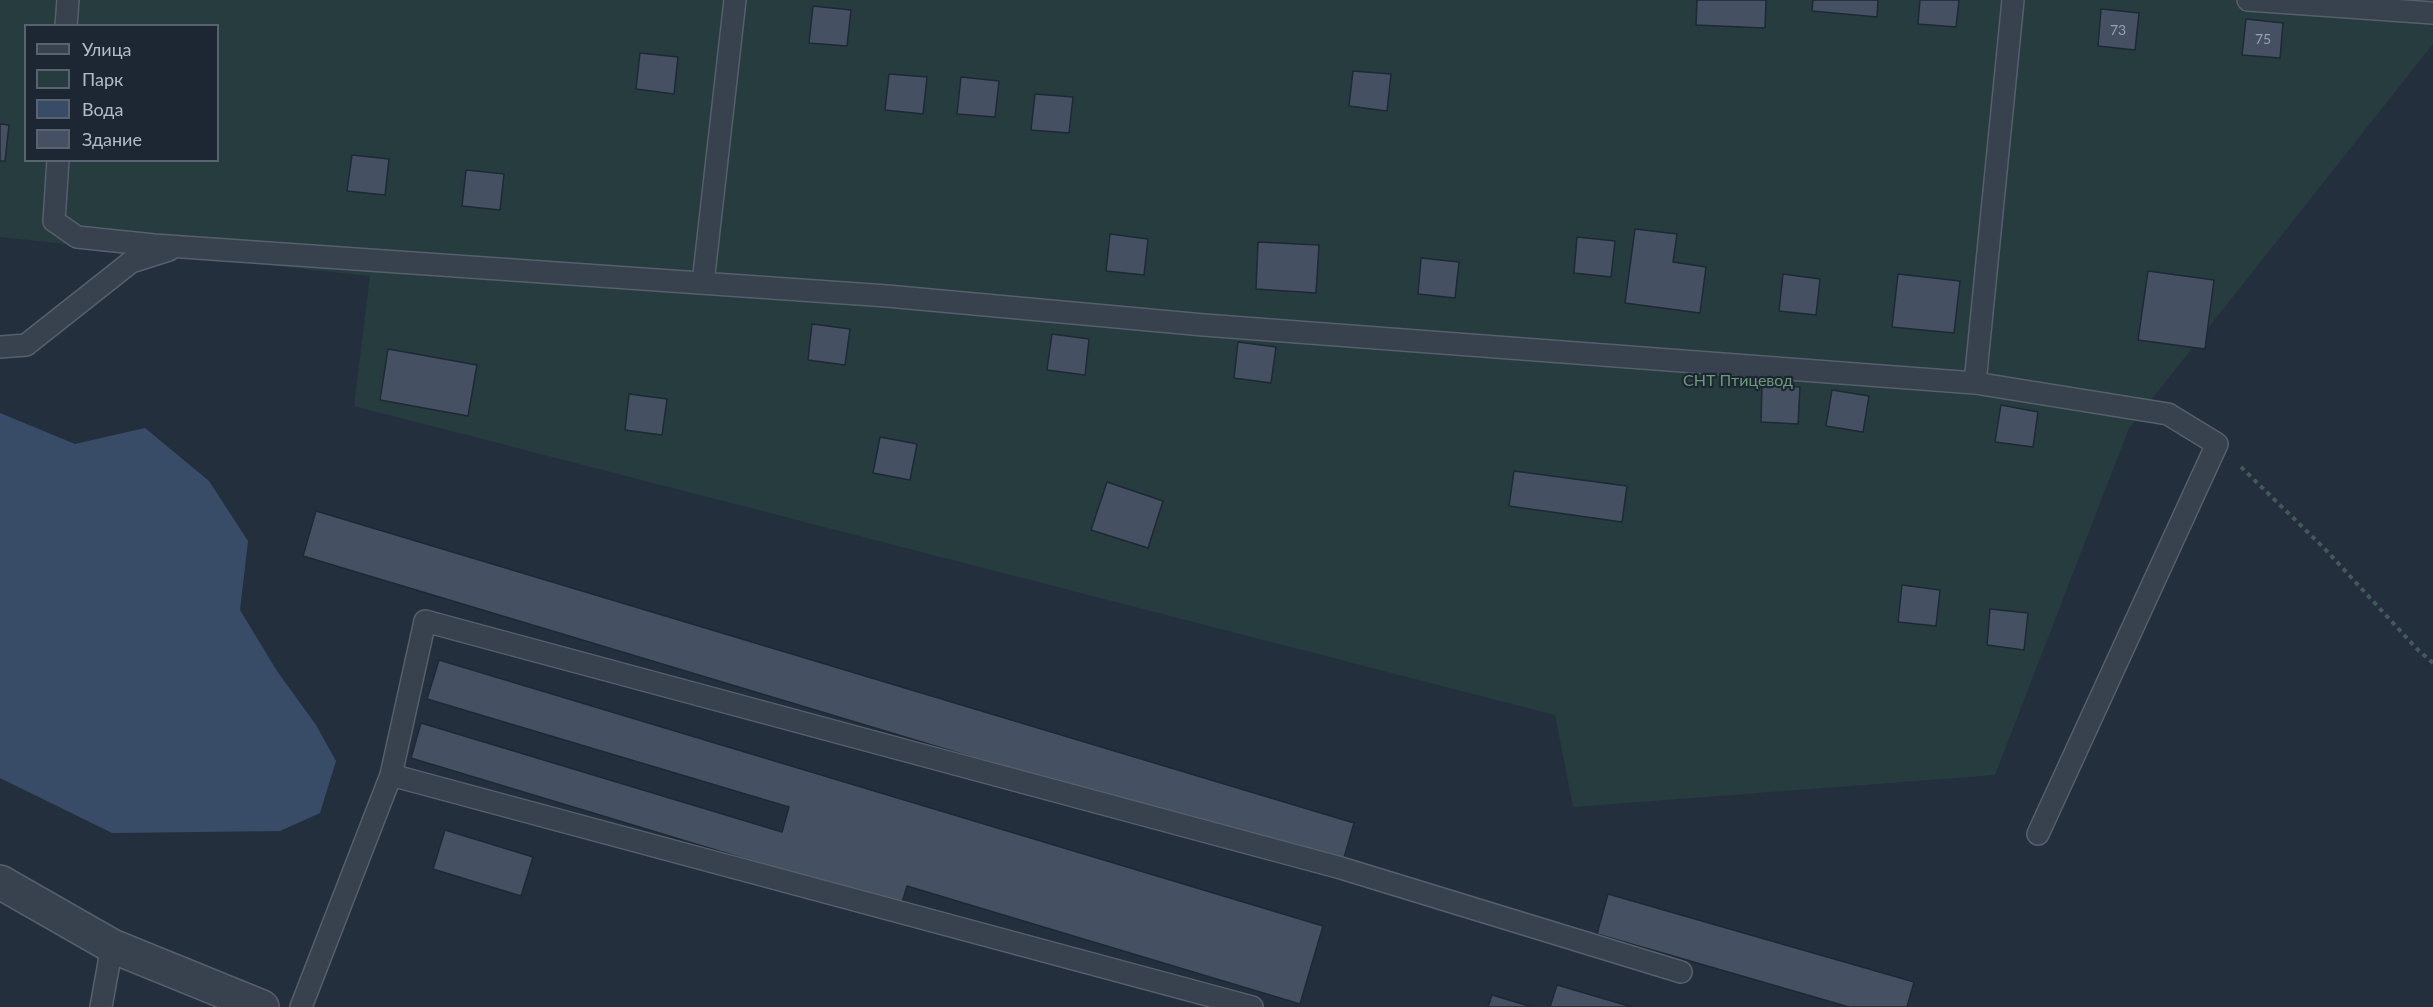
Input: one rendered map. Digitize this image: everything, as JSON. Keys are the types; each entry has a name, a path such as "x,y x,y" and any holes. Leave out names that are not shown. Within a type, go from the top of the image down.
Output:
{"street":[{"path":"0,882 112,946 253,1005"}],"lane":[{"path":"66,24 68,0"},
{"path":"703,283 735,0"},
{"path":"1976,383 2013,0"},
{"path":"2248,0 2433,13"},
{"path":"58,162 54,221 77,237 887,296 1204,325 1976,383 2168,414 2217,444 2038,834"},
{"path":"0,348 26,345 130,262 180,246"},
{"path":"301,1007 391,775 425,621 1341,868 1681,972"},
{"path":"391,775 1252,1007"},
{"path":"101,1007 112,946"}],"path":[{"path":"2217,444 2325,549 2417,649 2433,663"}],"green space":[{"name":"СНТ Птицевод","path":"0,0 2433,0 2433,44 2129,428 1995,775 1573,807 1555,715 354,406 370,276 0,237"}],"water":[{"path":"0,413 75,444 145,428 209,481 248,541 240,610 277,671 316,725 336,761 320,813 280,831 112,833 0,778"}],"building":[{"path":"1697,0 1766,0 1765,28 1696,25"},
{"path":"1813,0 1878,0 1877,17 1812,11"},
{"path":"1920,0 1959,0 1956,27 1918,24"},
{"path":"813,6 851,10 847,46 809,43"},
{"path":"2101,9 2139,13 2135,50 2098,46"},
{"path":"2246,19 2283,23 2280,58 2242,55"},
{"path":"640,53 678,57 674,94 636,89"},
{"path":"1353,71 1391,74 1387,111 1349,106"},
{"path":"889,74 927,77 923,114 885,110"},
{"path":"961,77 999,81 995,117 957,114"},
{"path":"1035,94 1073,97 1069,133 1031,130"},
{"path":"0,124 9,125 5,161 0,161"},
{"path":"352,155 389,159 385,195 347,191"},
{"path":"466,170 504,174 500,210 462,206"},
{"path":"1635,229 1677,234 1673,262 1706,267 1700,313 1625,303"},
{"path":"1110,234 1148,239 1144,275 1106,271"},
{"path":"1577,237 1615,241 1611,277 1574,273"},
{"path":"1258,242 1319,245 1316,293 1256,289"},
{"path":"1421,258 1459,262 1455,298 1418,294"},
{"path":"2148,271 2214,280 2205,349 2138,340"},
{"path":"1783,274 1820,279 1816,315 1779,311"},
{"path":"1898,274 1960,281 1954,333 1892,327"},
{"path":"812,324 850,329 845,365 808,360"},
{"path":"1052,334 1089,339 1085,375 1047,370"},
{"path":"1238,342 1276,347 1271,383 1234,378"},
{"path":"388,349 477,365 468,416 380,400"},
{"path":"1762,385 1800,387 1798,424 1761,422"},
{"path":"1832,390 1869,396 1863,432 1826,426"},
{"path":"629,394 667,399 662,435 625,430"},
{"path":"2001,405 2038,412 2033,447 1995,442"},
{"path":"880,437 917,444 910,480 873,473"},
{"path":"1514,471 1627,486 1622,522 1509,506"},
{"path":"1107,482 1163,501 1148,548 1091,530"},
{"path":"316,511 1354,823 1341,868 303,556"},
{"path":"1902,585 1940,590 1936,626 1898,622"},
{"path":"1990,609 2028,613 2024,650 1987,645"},
{"path":"439,660 1323,926 1300,1004 907,886 901,906 411,758 421,723 782,832 789,807 427,699"},
{"path":"445,830 533,857 521,896 433,869"},
{"path":"1608,894 1914,982 1907,1007 1849,1007 1597,934"},
{"path":"1557,985 1632,1007 1550,1007"},
{"path":"1492,995 1532,1007 1488,1007"}]}
